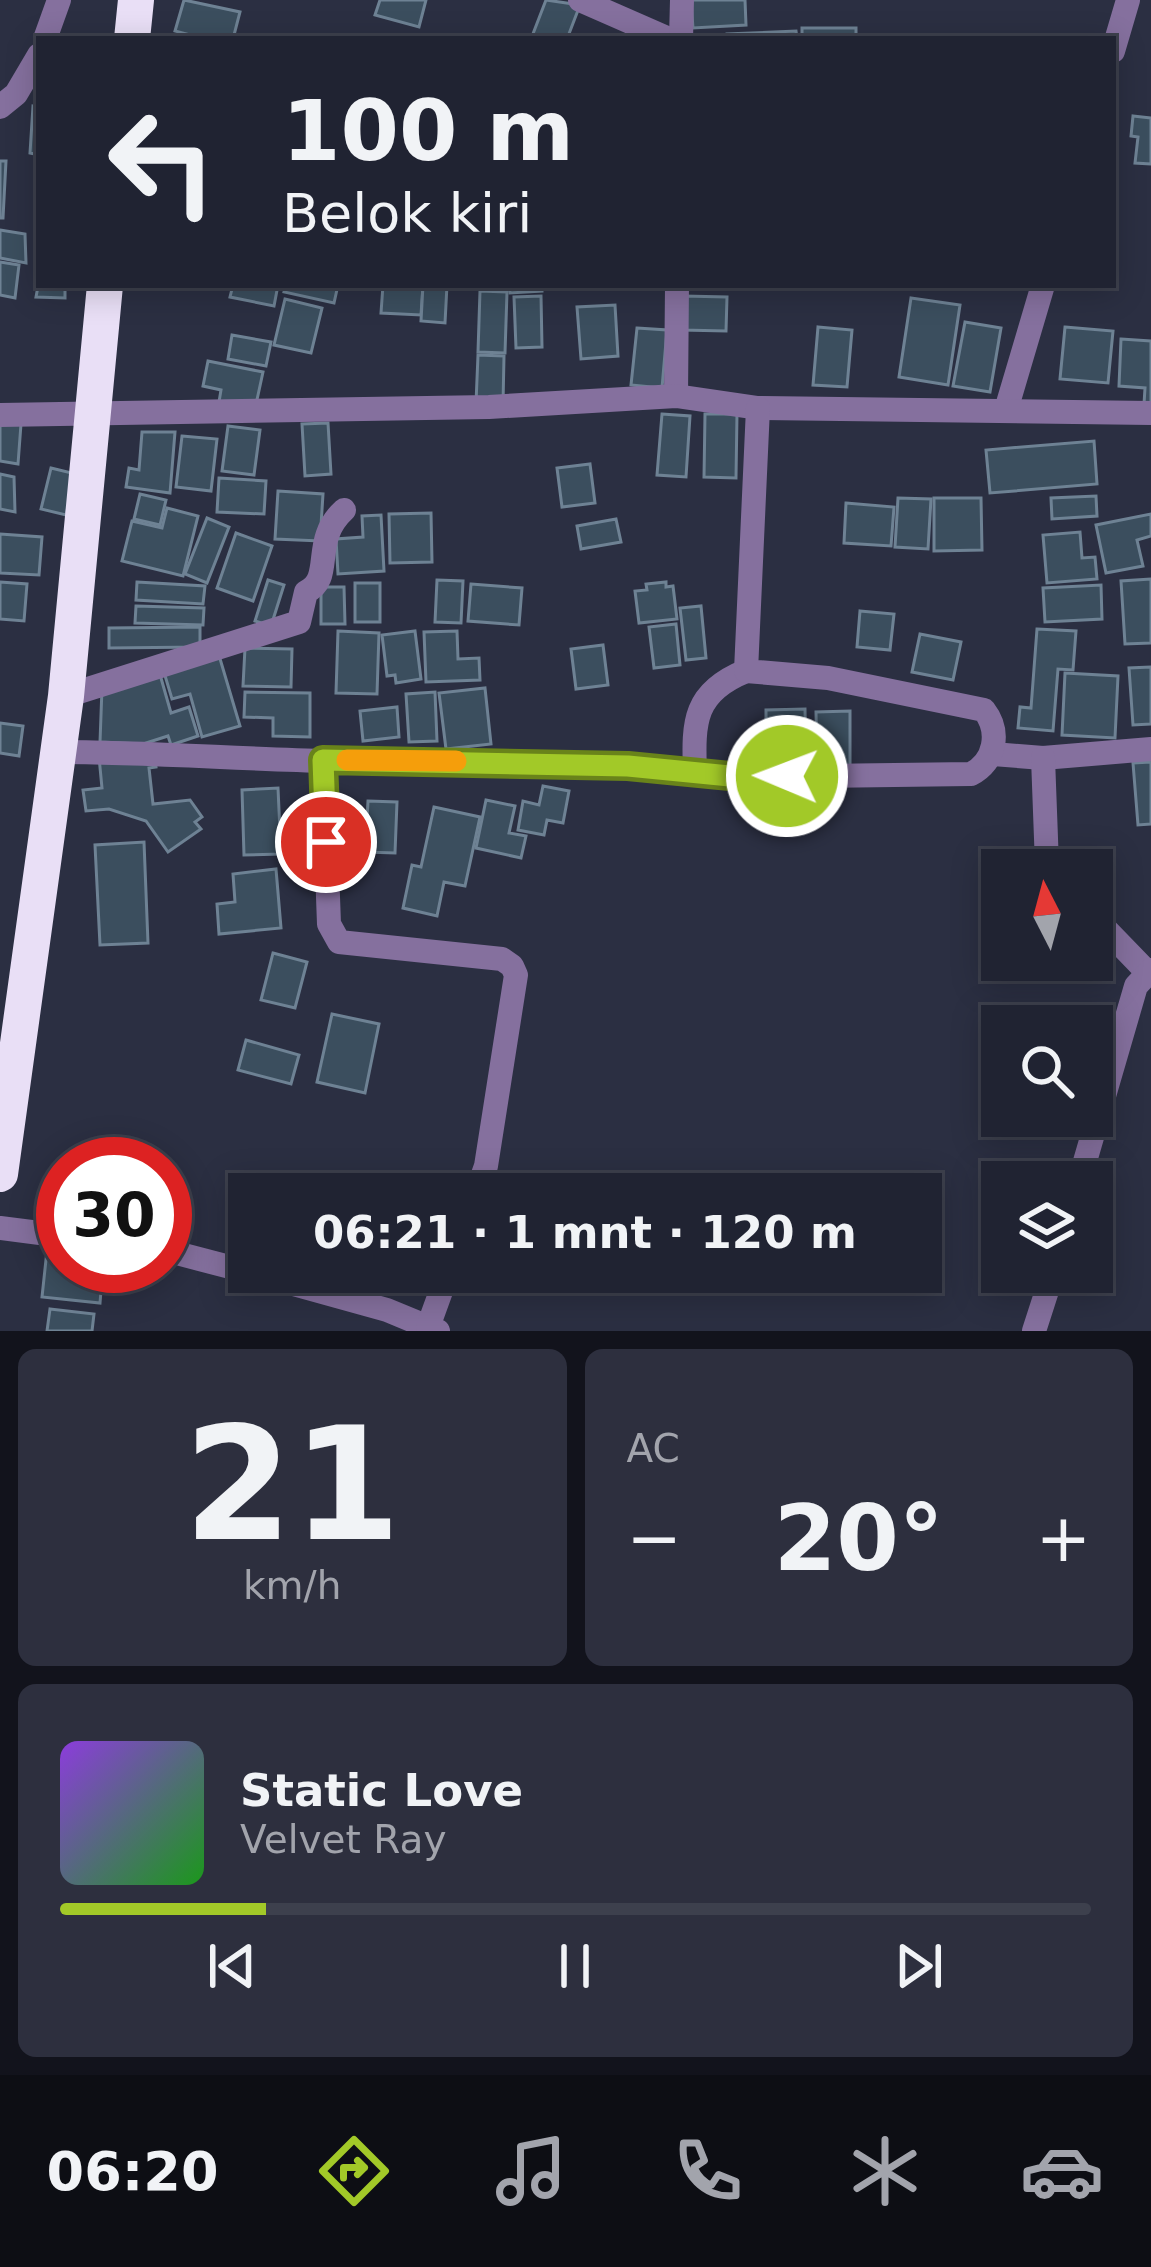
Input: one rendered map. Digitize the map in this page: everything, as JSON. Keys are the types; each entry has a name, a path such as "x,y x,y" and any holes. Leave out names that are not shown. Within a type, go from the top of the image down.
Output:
{"highway":[{"path":"132,36 136,0"},
{"path":"0,1174 66,687 105,288"}],"street":[{"path":"46,36 58,0"},
{"path":"580,0 662,36"},
{"path":"681,36 682,0"},
{"path":"1116,41 1128,0"},
{"path":"0,107 16,94 36,60"},
{"path":"676,397 677,288"},
{"path":"1006,410 1042,288"},
{"path":"0,415 489,407 676,397 758,408 1151,412"},
{"path":"746,671 758,408"},
{"path":"66,687 294,625 304,612 306,592 321,579 326,532 344,510"},
{"path":"56,752 628,766 740,777 970,774 984,767 993,754 992,721 985,710 828,678 746,671 713,689 703,702 693,730 695,772"},
{"path":"993,754 1043,758 1151,749"},
{"path":"1043,758 1046,849"},
{"path":"323,760 329,924 339,942 502,959 516,975 484,1173"},
{"path":"1085,1161 1136,986 1149,971 1113,936"},
{"path":"0,1228 36,1233"},
{"path":"192,1257 228,1266"},
{"path":"326,1293 433,1329 442,1293"},
{"path":"1034,1331 1046,1293"}],"building":[{"path":"184,0 240,12 234,36 175,31"},
{"path":"380,0 426,0 419,27 375,15"},
{"path":"546,0 580,5 568,36 532,36"},
{"path":"691,0 745,0 746,25 693,28"},
{"path":"802,28 856,28 856,36 802,36"},
{"path":"796,31 797,36 727,36"},
{"path":"33,106 36,154 30,153"},
{"path":"1133,116 1151,118 1151,164 1135,163 1138,137 1131,136"},
{"path":"0,161 6,161 3,218 0,218"},
{"path":"0,230 25,234 26,263 0,258"},
{"path":"0,262 19,265 15,298 0,295"},
{"path":"38,288 65,288 65,298 36,297"},
{"path":"232,288 277,288 274,306 230,297"},
{"path":"285,288 337,288 334,303 284,292"},
{"path":"383,288 423,288 421,315 381,313"},
{"path":"423,288 447,288 445,323 421,321"},
{"path":"509,288 542,288 542,291 510,293"},
{"path":"480,291 507,292 505,353 478,352"},
{"path":"541,296 542,347 516,348 514,297"},
{"path":"683,296 727,297 726,331 682,330"},
{"path":"911,298 960,305 948,385 899,377"},
{"path":"285,299 322,308 311,353 274,345"},
{"path":"615,305 618,356 581,359 577,307"},
{"path":"965,322 1001,328 990,392 953,386"},
{"path":"818,327 852,330 847,387 813,385"},
{"path":"1065,327 1113,331 1108,383 1060,379"},
{"path":"637,328 667,330 662,388 631,385"},
{"path":"232,335 271,342 266,366 228,359"},
{"path":"1121,339 1151,341 1151,404 1144,404 1145,388 1119,386"},
{"path":"478,355 504,356 503,404 476,403"},
{"path":"208,361 263,372 255,409 219,402 221,390 203,386"},
{"path":"662,414 690,416 686,477 657,475"},
{"path":"705,414 737,414 736,478 704,477"},
{"path":"328,423 331,474 305,476 302,424"},
{"path":"0,424 21,424 18,464 0,461"},
{"path":"228,426 260,430 254,475 222,471"},
{"path":"142,432 175,432 170,493 126,487 129,468 139,470"},
{"path":"182,436 217,439 211,491 176,487"},
{"path":"1094,441 1097,484 990,493 986,450"},
{"path":"590,464 595,503 562,507 557,468"},
{"path":"51,468 76,474 66,515 41,509"},
{"path":"0,474 14,477 15,512 0,509"},
{"path":"219,478 266,481 264,514 217,512"},
{"path":"278,491 323,494 320,541 275,539"},
{"path":"140,494 166,500 160,525 134,519"},
{"path":"1096,496 1097,516 1052,519 1051,498"},
{"path":"898,498 931,499 928,549 895,547"},
{"path":"934,498 981,498 982,550 934,551"},
{"path":"846,503 894,507 891,546 844,543"},
{"path":"167,508 198,516 183,576 122,561 132,521 162,528"},
{"path":"431,513 432,562 390,563 389,514"},
{"path":"1151,514 1151,536 1137,540 1143,566 1106,573 1096,525"},
{"path":"381,515 384,571 338,574 336,539 363,537 362,516"},
{"path":"207,518 229,527 207,583 185,574"},
{"path":"616,519 621,542 581,549 577,526"},
{"path":"1080,532 1082,558 1095,557 1097,579 1047,583 1043,535"},
{"path":"236,533 272,546 253,601 217,588"},
{"path":"0,534 42,537 39,575 0,573"},
{"path":"1151,579 1151,643 1125,644 1121,581"},
{"path":"268,580 284,585 271,626 255,621"},
{"path":"437,580 463,581 461,623 435,622"},
{"path":"0,582 27,584 24,621 0,619"},
{"path":"137,582 205,586 203,604 136,600"},
{"path":"666,582 666,587 673,586 677,619 639,623 635,591 647,590 646,584"},
{"path":"355,583 380,583 380,622 355,622"},
{"path":"471,584 522,588 519,625 468,621"},
{"path":"1101,585 1102,619 1045,622 1043,588"},
{"path":"321,587 344,587 345,624 321,624"},
{"path":"136,606 204,608 203,625 135,623"},
{"path":"701,606 706,658 686,660 680,608"},
{"path":"860,611 894,614 890,650 857,647"},
{"path":"676,624 680,665 654,668 649,627"},
{"path":"200,627 200,647 109,648 109,628"},
{"path":"1037,629 1076,631 1073,670 1058,669 1053,731 1018,728 1020,707 1031,708"},
{"path":"338,631 379,633 377,694 336,693"},
{"path":"415,631 421,679 396,683 395,675 387,676 382,635"},
{"path":"457,631 458,659 479,658 480,680 426,682 424,632"},
{"path":"920,634 961,642 953,680 912,672"},
{"path":"603,645 608,685 576,689 571,649"},
{"path":"245,648 292,649 291,687 243,686"},
{"path":"218,652 240,726 202,737 190,694 172,699 163,669"},
{"path":"1151,667 1151,724 1133,725 1129,668"},
{"path":"159,671 171,713 189,707 198,736 171,745 168,736 143,744 100,742 102,688"},
{"path":"1065,673 1118,676 1115,738 1062,735"},
{"path":"485,688 491,744 446,749 439,693"},
{"path":"245,692 310,693 310,737 273,736 273,718 244,717"},
{"path":"435,692 437,741 409,742 406,694"},
{"path":"397,707 399,737 363,741 360,711"},
{"path":"805,709 806,764 766,765 766,710"},
{"path":"850,711 850,767 817,767 816,712"},
{"path":"0,723 23,726 19,756 0,753"},
{"path":"154,751 156,767 149,768 153,804 190,800 202,817 195,822 201,829 168,852 146,821 109,809 86,811 83,790 102,788 99,757"},
{"path":"1151,762 1151,824 1138,825 1133,763"},
{"path":"543,786 569,791 563,823 547,820 544,835 518,830 523,801 539,805"},
{"path":"278,788 281,854 244,855 242,790"},
{"path":"486,800 515,806 509,833 526,836 521,858 476,848"},
{"path":"368,801 397,802 395,853 365,852"},
{"path":"434,807 480,817 465,886 444,882 437,916 403,908 412,865 421,867"},
{"path":"144,842 148,943 100,945 95,845"},
{"path":"276,869 281,928 219,934 217,904 235,902 233,874"},
{"path":"273,953 307,962 295,1008 261,1000"},
{"path":"332,1014 379,1024 365,1093 317,1082"},
{"path":"246,1040 299,1055 291,1084 238,1070"},
{"path":"42,1293 101,1293 100,1303 42,1297"},
{"path":"50,1309 94,1314 92,1331 47,1331"}],"slow traffic":[{"path":"347,760 456,761"}],"route":[{"path":"326,842 323,760 628,766 740,777 787,776"}]}
